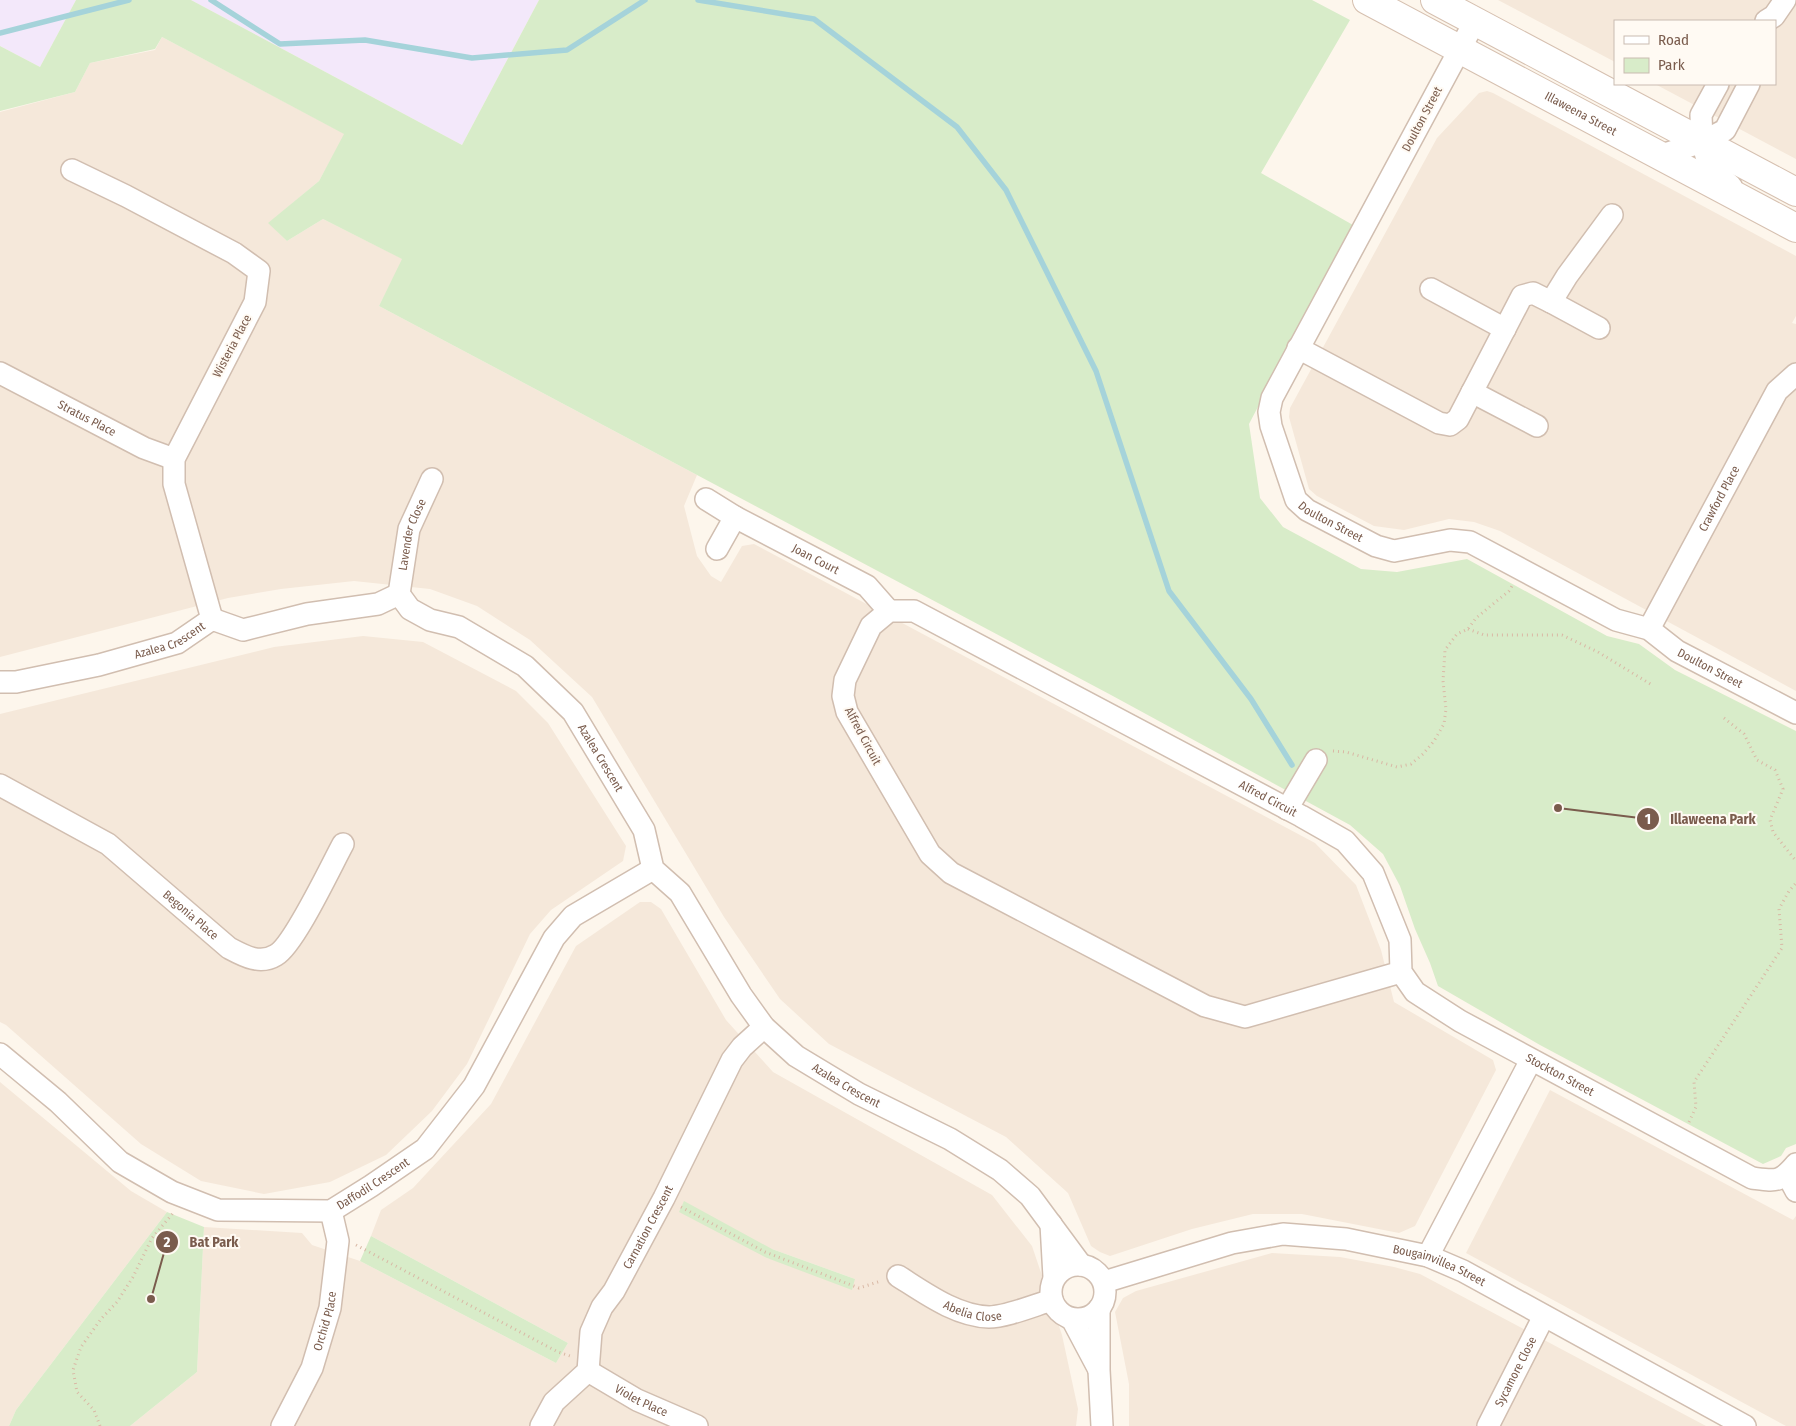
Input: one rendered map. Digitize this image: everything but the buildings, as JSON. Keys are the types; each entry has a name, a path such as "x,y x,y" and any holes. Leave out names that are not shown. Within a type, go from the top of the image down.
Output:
{"main road":[{"name":"Illaweena Street","path":"1367,0 1796,228"},
{"path":"1435,0 1796,192"}],"street":[{"name":"Doulton Street","path":"1475,21 1272,398 1269,412 1271,426 1296,500 1307,510 1376,546 1394,551 1450,540 1470,542 1616,620 1649,629 1677,651 1796,713"},
{"path":"1717,85 1701,115 1702,142 1709,166 1750,204"},
{"path":"1659,156 1702,142 1726,129 1748,85"},
{"path":"1661,121 1701,115"},
{"path":"1726,129 1737,161"},
{"name":"Wisteria Place","path":"72,170 234,253 259,271 255,302 174,459 174,484 212,619"},
{"path":"1551,302 1567,276 1612,215"},
{"path":"1431,290 1505,328"},
{"path":"1298,348 1439,423 1450,425 1458,419 1522,296 1533,293 1599,328"},
{"name":"Stratus Place","path":"0,373 144,448 174,459"},
{"name":"Crawford Place","path":"1649,629 1777,391 1796,374"},
{"path":"1472,392 1537,426"},
{"name":"Lavender Close","path":"399,594 409,529 432,479"},
{"name":"Joan Court","path":"706,499 735,517 867,586 888,611"},
{"path":"717,549 735,517"},
{"name":"Azalea Crescent","path":"5,686 99,665 177,643 212,619 243,630 307,614 378,604 399,594 410,609 430,620 460,627 525,666 573,712 644,830 653,869 680,893 736,988 764,1027 796,1056 859,1094 950,1139 1000,1170 1030,1196 1082,1264"},
{"name":"Alfred Circuit","path":"888,611 914,611 1287,809 1345,841 1373,873 1400,940 1401,972 1245,1017 1205,1006 951,873 930,854 848,712 843,696 844,680 871,626 888,611"},
{"path":"1287,809 1321,756"},
{"name":"Begonia Place","path":"0,785 108,844 229,948 245,957 262,960 277,955 291,940 343,844"},
{"name":"Daffodil Crescent","path":"0,1054 58,1102 120,1162 172,1192 218,1210 331,1211 372,1186 425,1149 474,1086 554,938 572,916 653,869"},
{"path":"1401,972 1416,992 1460,1022 1531,1060"},
{"name":"Carnation Crescent","path":"588,1371 591,1332 602,1307 614,1291 664,1198 732,1060 764,1027"},
{"name":"Stockton Street","path":"1428,1256 1531,1060 1752,1178 1774,1181 1793,1176"},
{"name":"Orchid Place","path":"282,1426 312,1368 330,1308 338,1241 331,1211"},
{"path":"1051,1224 1054,1277 1050,1292 1052,1300 1059,1312 1072,1318 1087,1318 1099,1310"},
{"name":"Bougainvillea Street","path":"1104,1282 1232,1243 1283,1234 1346,1239 1428,1256 1462,1271 1745,1426"},
{"path":"1054,1277 1066,1267 1082,1264 1095,1270 1104,1282 1105,1296 1099,1310 1099,1370 1102,1426"},
{"name":"Abelia Close","path":"898,1276 960,1312 989,1317 1015,1312 1052,1300"},
{"name":"Sycamore Close","path":"1488,1426 1544,1316"},
{"path":"1072,1318 1099,1370"},
{"path":"541,1426 554,1402 588,1371"},
{"name":"Violet Place","path":"588,1371 637,1400 698,1426"}],"path":[{"path":"1321,756 1346,752 1396,767 1411,764 1424,754 1444,724 1446,709 1444,681 1445,650 1457,634 1468,629 1476,618 1509,591 1520,569"},
{"path":"1468,629 1484,635 1562,635 1598,652 1652,685"},
{"path":"1724,718 1744,734 1757,760 1775,770 1783,789 1770,820 1773,832 1796,861"},
{"path":"1687,1126 1696,1107 1694,1082 1782,948 1779,909 1796,883"},
{"path":"664,1198 765,1252 859,1288 898,1276"},
{"path":"100,1426 94,1410 77,1392 73,1370 81,1347 101,1319 117,1302 133,1277 152,1238 175,1211"}],"shaded area":[{"path":"0,0 76,0 40,67 0,46"},
{"path":"191,0 539,0 462,145"},
{"path":"1498,0 1796,0 1796,159 1657,85 1776,85 1776,20 1614,20 1614,61"},
{"path":"162,37 345,134 319,181 269,223 287,241 323,219 403,259 379,306 697,475 684,506 697,556 711,576 721,582 742,546 754,544 1315,843 1356,885 1381,950 1394,1002 1493,1060 1496,1070 1415,1226 1399,1233 1302,1214 1253,1214 1192,1229 1110,1256 1100,1252 1091,1246 1068,1193 1006,1137 829,1044 780,999 724,917 592,697 530,640 477,606 430,589 354,581 281,589 228,598 0,657 0,112 75,92 90,63 155,50"},
{"path":"1487,91 1796,256 1796,316 1792,323 1796,324 1796,691 1500,531 1474,522 1449,519 1404,530 1374,526 1317,496 1309,489 1289,417 1290,408 1437,138 1479,93"},
{"path":"363,636 423,642 516,691 548,723 626,846 623,861 551,910 530,934 467,1064 432,1111 386,1155 330,1182 264,1194 201,1181 141,1144 6,1025 0,1022 0,714 274,647"},
{"path":"640,902 651,902 661,909 726,1020 773,1072 992,1195 1032,1246 1062,1335 1078,1409 1076,1426 130,1426 197,1372 204,1227 302,1233 312,1245 360,1261 556,1363 568,1343 371,1236 381,1210 413,1188 491,1104 576,946","holes":["772,1249 855,1279 767,1258"]},
{"path":"0,1082 131,1191 167,1212 16,1410 9,1426 0,1426"},
{"path":"1550,1090 1793,1220 1796,1216 1796,1426 1786,1426 1466,1253"},
{"path":"1272,1253 1340,1257 1420,1274 1706,1426 1129,1426 1129,1384 1115,1312 1123,1298 1136,1291"}],"green space":[{"path":"76,0 191,0 462,145 539,0 1312,0 1350,20 1261,173 1353,225 1249,424 1260,498 1283,527 1361,569 1397,572 1467,559 1607,636 1639,644 1675,670 1796,731 1796,1144 1786,1148 1781,1156 1763,1164 1540,1045 1438,986 1400,886 1383,854 1350,825 1111,695 379,306 402,259 323,219 287,241 268,223 319,181 344,134 162,37 155,49 90,63 75,92 0,111 0,46 40,67"},
{"path":"684,1201 772,1249 855,1279 852,1290 767,1258 679,1212"},
{"path":"167,1212 204,1227 197,1372 130,1426 9,1426 16,1410"},
{"path":"371,1236 568,1343 556,1363 360,1261"}],"waterway":[{"path":"0,33 129,0"},
{"path":"211,0 280,44 365,40 472,58 567,50 645,0"},
{"path":"698,0 814,19 957,127 1006,190 1096,371 1169,591 1251,699 1292,765"}],"place":[{"name":"Illaweena Park","path":"1558,808"},
{"name":"Bat Park","path":"151,1299"}]}
